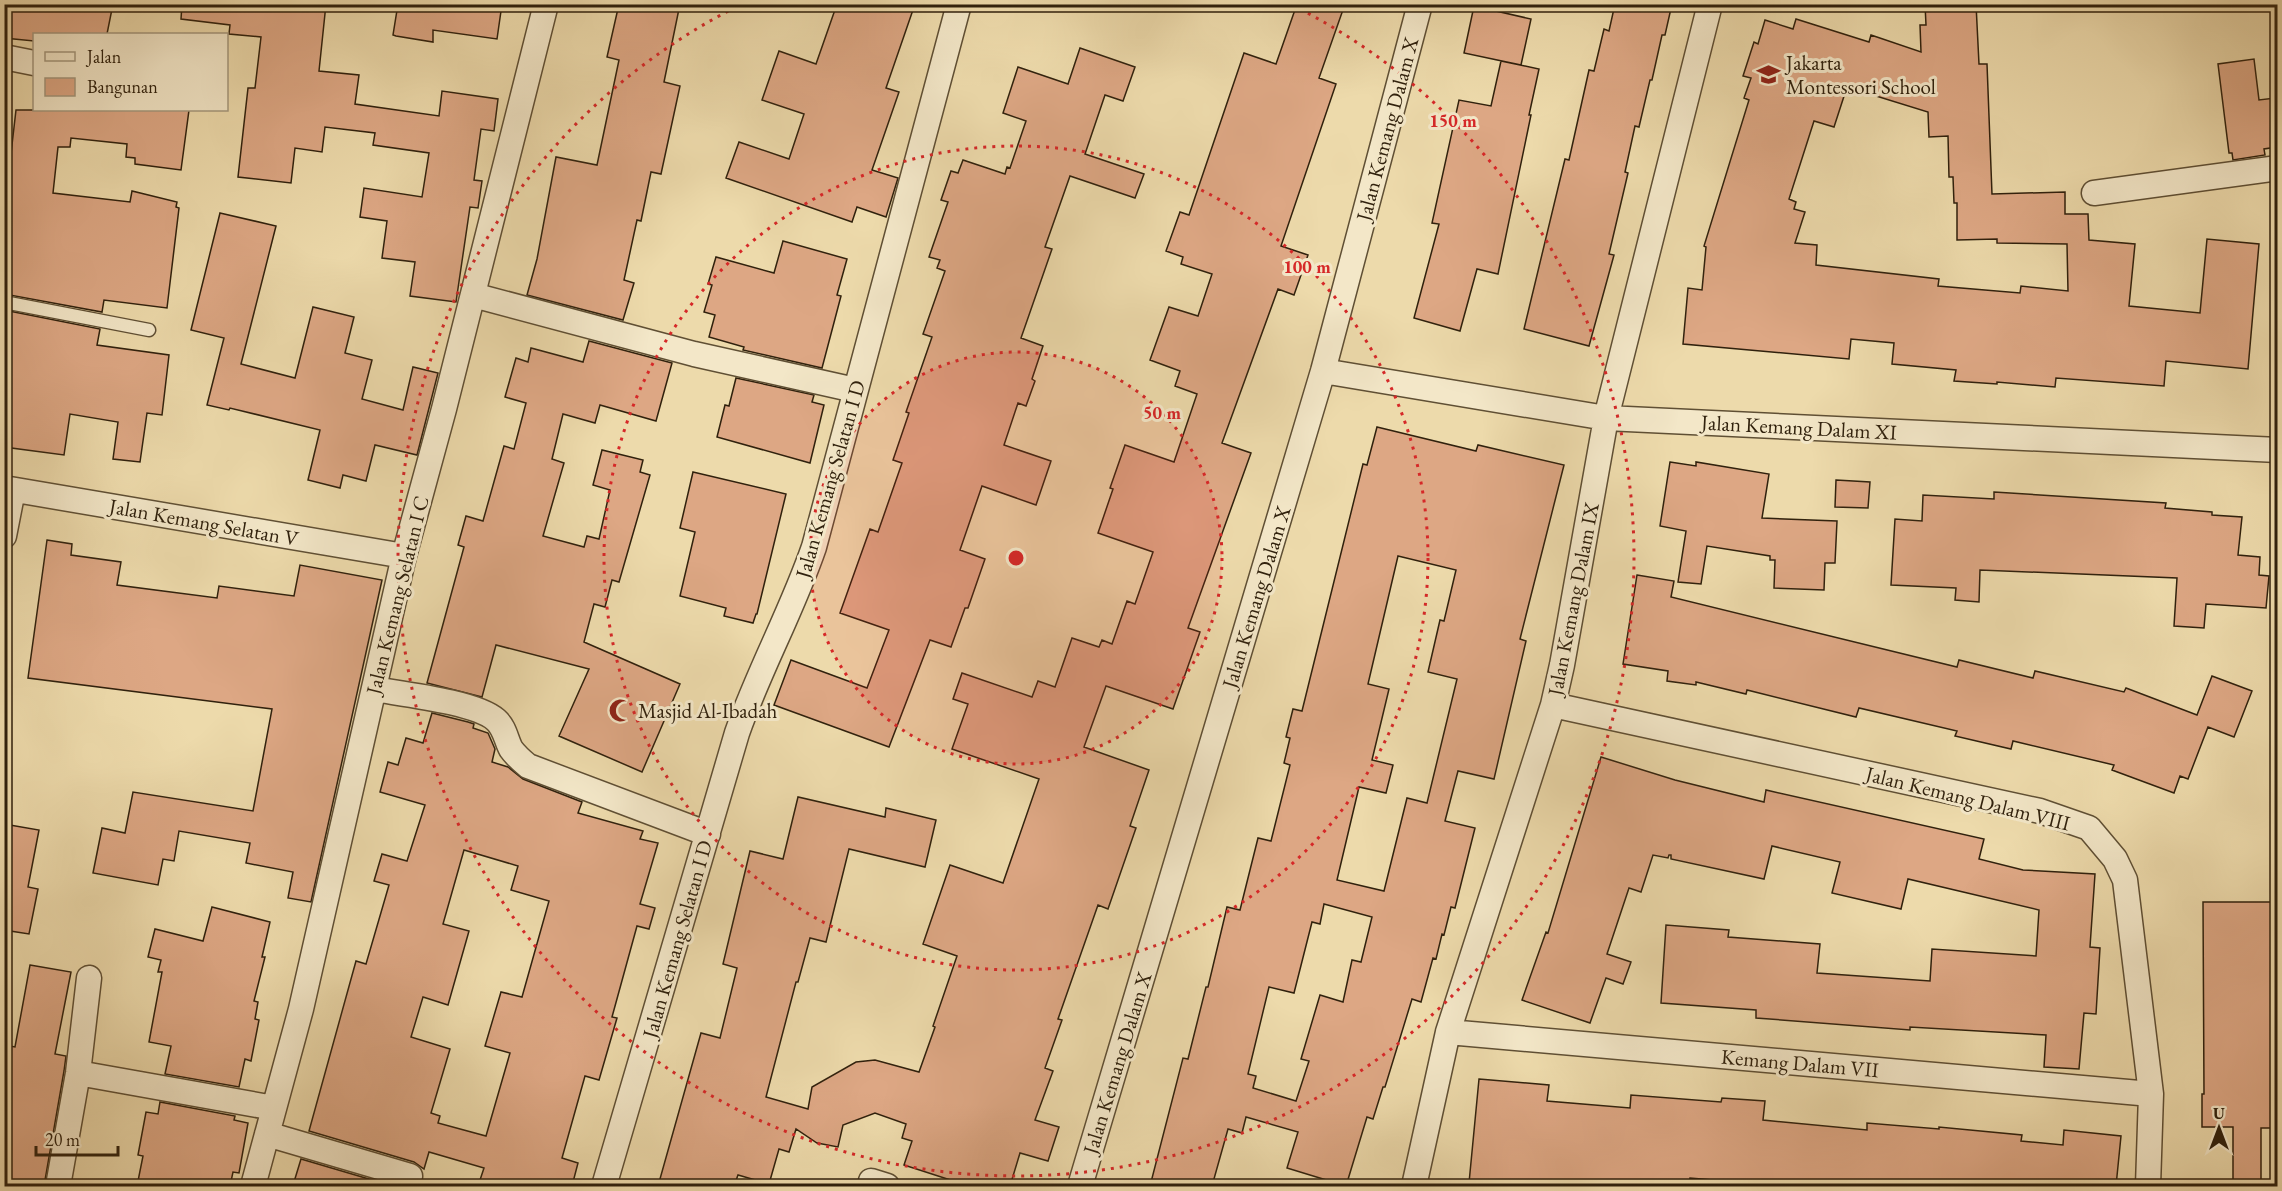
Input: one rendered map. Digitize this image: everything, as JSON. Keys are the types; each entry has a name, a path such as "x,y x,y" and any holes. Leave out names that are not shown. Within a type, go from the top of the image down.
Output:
{"street":[{"name":"Jalan Kemang Selatan I C","path":"253,1186 301,1009 404,556 444,409 546,4"},
{"name":"Jalan Kemang Selatan I D","path":"604,1186 751,694 801,584 814,547 959,4"},
{"name":"Jalan Kemang Dalam X","path":"1080,1186 1323,371 1420,4"},
{"name":"Jalan Kemang Dalam IX","path":"1414,1186 1448,1032 1553,705 1606,418 1710,4"},
{"path":"4,57 33,63"},
{"path":"2094,193 2277,168"},
{"path":"473,295 694,354 855,390"},
{"name":"Jalan Kemang Dalam XI","path":"1323,371 1606,418 2277,450"},
{"path":"4,536 9,489"},
{"name":"Jalan Kemang Selatan V","path":"9,489 404,556"},
{"path":"374,689 454,705 488,715 498,721 510,748 528,766 708,834"},
{"name":"Jalan Kemang Dalam VIII","path":"1553,705 2040,811 2089,828 2115,859 2124,880 2151,1094 2148,1186"},
{"path":"58,1186 78,1073 89,978"},
{"name":"Kemang Dalam VII","path":"1448,1032 2151,1094"},
{"path":"78,1073 274,1108"},
{"path":"267,1134 410,1176"}],"lane":[{"path":"4,302 149,330"}],"building":[{"path":"8,4 113,4 107,33 33,33 33,41 4,38"},
{"path":"182,4 326,4 319,71 359,75 355,104 439,116 442,91 498,99 494,131 481,129 474,180 482,181 478,208 470,207 456,302 410,296 415,262 382,258 387,221 360,217 364,188 422,197 429,153 373,145 375,133 325,127 322,152 295,148 291,183 238,177 248,88 255,88 261,37 229,34 230,25 181,19"},
{"path":"398,4 502,4 497,39 433,30 433,42 393,35"},
{"path":"619,4 680,4 664,82 680,86 661,174 651,172 641,221 637,220 624,280 634,283 623,320 527,295 537,259 556,157 597,165 619,60 607,57"},
{"path":"837,4 915,4 886,88 899,92 872,170 898,178 886,217 857,207 852,222 726,178 739,142 789,159 804,114 762,100 779,51 816,64"},
{"path":"1297,4 1345,4 1319,78 1336,84 1281,246 1308,255 1294,295 1278,289 1222,443 1251,453 1188,628 1200,632 1173,709 1106,686 1084,747 1149,770 1130,826 1136,828 1108,909 1098,905 1058,1019 1062,1020 1045,1068 1053,1071 1035,1120 1059,1127 1048,1161 1020,1153 1010,1186 969,1186 904,1165 912,1141 902,1138 906,1124 875,1113 843,1125 838,1147 817,1143 796,1129 789,1152 779,1149 769,1184 738,1175 734,1186 658,1186 701,1033 720,1038 737,968 723,964 750,851 783,859 798,797 885,817 886,808 936,820 925,867 849,849 826,942 810,938 766,1097 808,1109 812,1087 856,1062 875,1060 919,1072 957,956 923,944 950,865 1003,883 1039,779 952,749 968,704 953,699 962,673 1032,697 1038,681 1055,687 1072,638 1099,647 1102,640 1112,644 1127,601 1135,604 1153,552 1098,533 1125,445 1174,462 1197,394 1175,386 1180,371 1150,360 1169,307 1198,316 1212,274 1181,264 1183,257 1166,251 1180,212 1189,215 1244,53 1276,64"},
{"path":"1615,4 1672,4 1639,127 1635,126 1625,172 1628,173 1609,254 1614,255 1589,346 1524,329 1565,159 1569,160 1589,70 1594,71 1604,29 1609,31"},
{"path":"1925,4 1976,4 1979,64 1987,64 1992,194 2065,192 2065,214 2088,214 2089,240 2135,244 2129,306 2200,313 2207,239 2259,244 2248,369 2166,361 2164,386 2056,378 2055,387 1954,381 1956,370 1892,364 1894,343 1851,339 1849,359 1683,344 1688,288 1702,290 1706,247 1704,246 1749,100 1744,98 1751,78 1743,76 1754,42 1758,44 1765,20 1793,29 1796,19 1869,42 1871,35 1921,52 1920,25 1926,25","holes":["1847,87 1928,112 1929,137 1948,136 1949,177 1953,177 1954,203 1957,203 1957,240 1997,239 1997,243 2067,244 2068,291 2021,286 2020,293 1938,286 1939,279 1816,265 1817,245 1795,243 1805,212 1794,209 1796,202 1789,199 1814,121 1834,127"]},
{"path":"1474,6 1531,19 1521,65 1464,53"},
{"path":"1080,48 1135,67 1123,101 1105,95 1085,154 1144,174 1135,198 1070,176 1045,247 1052,249 1021,338 1043,346 1032,379 1035,381 1026,406 1018,403 1004,445 1051,461 1036,505 982,486 960,550 985,559 968,608 965,608 951,647 930,640 889,747 774,705 791,660 867,688 889,630 840,613 870,529 878,532 902,463 893,460 909,413 906,412 932,337 923,334 945,271 937,268 940,260 929,257 948,202 941,200 951,171 958,173 963,160 1005,174 1007,167 1010,168 1026,121 1003,113 1018,67 1068,84"},
{"path":"2254,59 2259,100 2275,98 2277,147 2264,149 2265,155 2233,160 2232,153 2229,153 2218,64"},
{"path":"1501,61 1539,69 1498,274 1477,269 1460,331 1414,318 1439,224 1432,223 1459,100 1491,106"},
{"path":"16,110 189,111 181,170 135,164 135,158 126,157 127,144 71,138 70,147 58,147 53,193 130,202 132,191 177,202 176,207 179,208 167,308 104,300 102,312 4,294 4,188 7,188"},
{"path":"220,213 276,226 241,364 295,378 313,307 354,317 345,353 372,360 362,399 403,410 413,367 438,373 417,455 375,445 366,481 343,475 340,488 308,480 320,430 230,408 229,410 207,405 224,338 191,330"},
{"path":"783,241 847,259 837,295 841,296 822,368 743,350 744,347 709,337 715,315 704,312 712,285 708,284 716,257 774,273"},
{"path":"4,310 100,329 97,345 169,355 162,415 147,413 140,462 113,459 118,422 70,414 64,455 4,447"},
{"path":"589,341 672,363 656,421 600,405 595,423 563,414 552,459 564,463 543,536 584,547 587,536 599,539 610,490 593,485 602,450 643,460 640,472 650,475 619,582 612,580 605,607 594,604 584,642 680,684 642,772 559,736 589,669 496,645 482,697 427,683 464,547 458,545 466,516 483,521 504,446 514,449 526,403 505,397 516,358 528,362 531,348 583,362"},
{"path":"736,378 814,395 812,402 824,405 810,463 717,437 725,405 729,406"},
{"path":"1377,427 1476,451 1478,445 1564,465 1520,639 1526,641 1494,779 1458,771 1445,821 1475,828 1455,908 1451,907 1436,959 1433,958 1421,1002 1412,999 1385,1087 1383,1087 1373,1119 1367,1117 1346,1186 1287,1168 1298,1132 1246,1117 1242,1133 1228,1129 1212,1186 1150,1186 1183,1058 1188,1059 1206,987 1208,987 1227,907 1240,910 1258,838 1271,841 1290,765 1284,763 1290,738 1286,737 1293,709 1302,711 1363,464 1367,465","holes":["1398,556 1456,570 1444,621 1440,620 1428,672 1457,679 1427,803 1407,798 1384,891 1337,880 1359,787 1386,793 1393,765 1372,760 1389,689 1368,684","1324,904 1372,917 1361,962 1352,960 1343,1002 1320,995 1301,1059 1309,1061 1296,1101 1253,1088 1256,1076 1248,1074 1269,987 1294,993 1312,922 1320,924"]},
{"path":"1670,462 1696,466 1696,462 1769,474 1762,518 1837,521 1835,563 1825,563 1824,590 1774,588 1775,560 1770,560 1770,556 1707,546 1701,584 1678,582 1686,531 1660,526"},
{"path":"693,472 786,494 753,623 724,616 726,608 680,596 695,532 680,528"},
{"path":"1836,480 1870,482 1868,508 1835,507"},
{"path":"1994,492 2166,503 2165,508 2242,517 2238,555 2260,557 2259,575 2269,576 2266,608 2206,604 2204,628 2174,626 2177,578 1980,570 1979,602 1955,600 1956,588 1891,585 1895,519 1922,521 1923,495 1994,499"},
{"path":"47,540 72,544 71,555 121,562 117,585 217,598 219,586 294,596 300,565 382,580 311,902 288,898 293,872 246,863 250,843 179,831 174,861 163,859 158,885 93,873 102,828 125,833 133,792 253,811 272,709 28,678"},
{"path":"1637,575 1674,581 1671,597 1957,667 1959,660 2033,678 2035,671 2124,692 2126,688 2197,715 2212,676 2252,691 2234,737 2208,727 2188,779 2180,776 2174,793 2112,770 2114,765 2013,741 2011,749 1955,736 1957,731 1859,708 1856,717 1747,690 1746,694 1696,682 1696,685 1667,681 1668,671 1623,664"},
{"path":"432,713 474,724 473,728 488,733 495,749 492,762 508,767 523,779 582,802 578,813 643,831 640,839 658,843 640,904 655,908 649,929 637,926 612,1017 617,1018 599,1080 585,1076 562,1158 578,1163 572,1186 478,1186 484,1168 429,1152 424,1169 414,1162 309,1131 356,961 366,964 389,885 374,881 382,854 407,861 425,805 380,792 388,762 398,765 406,738 423,743","holes":["464,850 518,866 511,890 549,901 522,997 501,992 485,1046 510,1053 486,1136 438,1123 440,1116 431,1113 450,1049 411,1037 423,997 448,1005 469,931 443,924"]},
{"path":"1601,757 1675,780 1764,802 1766,790 1984,839 1979,859 2023,870 2095,874 2090,947 2100,948 2096,1014 2084,1013 2079,1069 2044,1067 2046,1035 1910,1027 1910,1030 1756,1018 1756,1010 1661,1003 1666,925 1729,930 1728,937 1820,944 1817,973 1930,981 1932,949 2036,956 2039,910 1908,879 1901,909 1832,893 1840,862 1772,846 1764,879 1671,859 1671,855 1668,858 1653,855 1641,892 1629,888 1607,954 1631,962 1623,984 1606,978 1590,1023 1522,1000 1546,932 1548,933"},
{"path":"4,824 39,830 28,887 38,889 29,934 4,930"},
{"path":"2203,902 2277,902 2277,1128 2261,1128 2261,1186 2233,1186 2233,1127 2202,1127 2202,1094 2204,1094"},
{"path":"212,907 270,922 262,957 265,957 254,1001 258,1002 255,1019 259,1020 251,1061 245,1059 239,1087 165,1074 171,1046 149,1042 162,972 158,972 161,960 148,957 155,929 203,941"},
{"path":"30,965 71,972 55,1054 66,1056 44,1186 4,1186 4,1045 15,1047"},
{"path":"1479,1079 1549,1085 1547,1101 1630,1108 1631,1095 1721,1102 1722,1098 1765,1101 1763,1120 1867,1130 1867,1123 1939,1129 1939,1127 2022,1135 2021,1141 2063,1145 2064,1130 2121,1136 2116,1186 1787,1186 1690,1178 1689,1186 1614,1186 1540,1180 1540,1186 1469,1183"},
{"path":"160,1102 235,1116 234,1120 248,1123 239,1173 233,1172 230,1186 137,1186 143,1156 138,1155 146,1112 158,1114"},
{"path":"301,1159 379,1182 377,1186 309,1186 294,1182"}],"place":[{"name":"Jakarta Montessori School","path":"1768,74"},
{"name":"Masjid Al-Ibadah","path":"620,710"}]}
